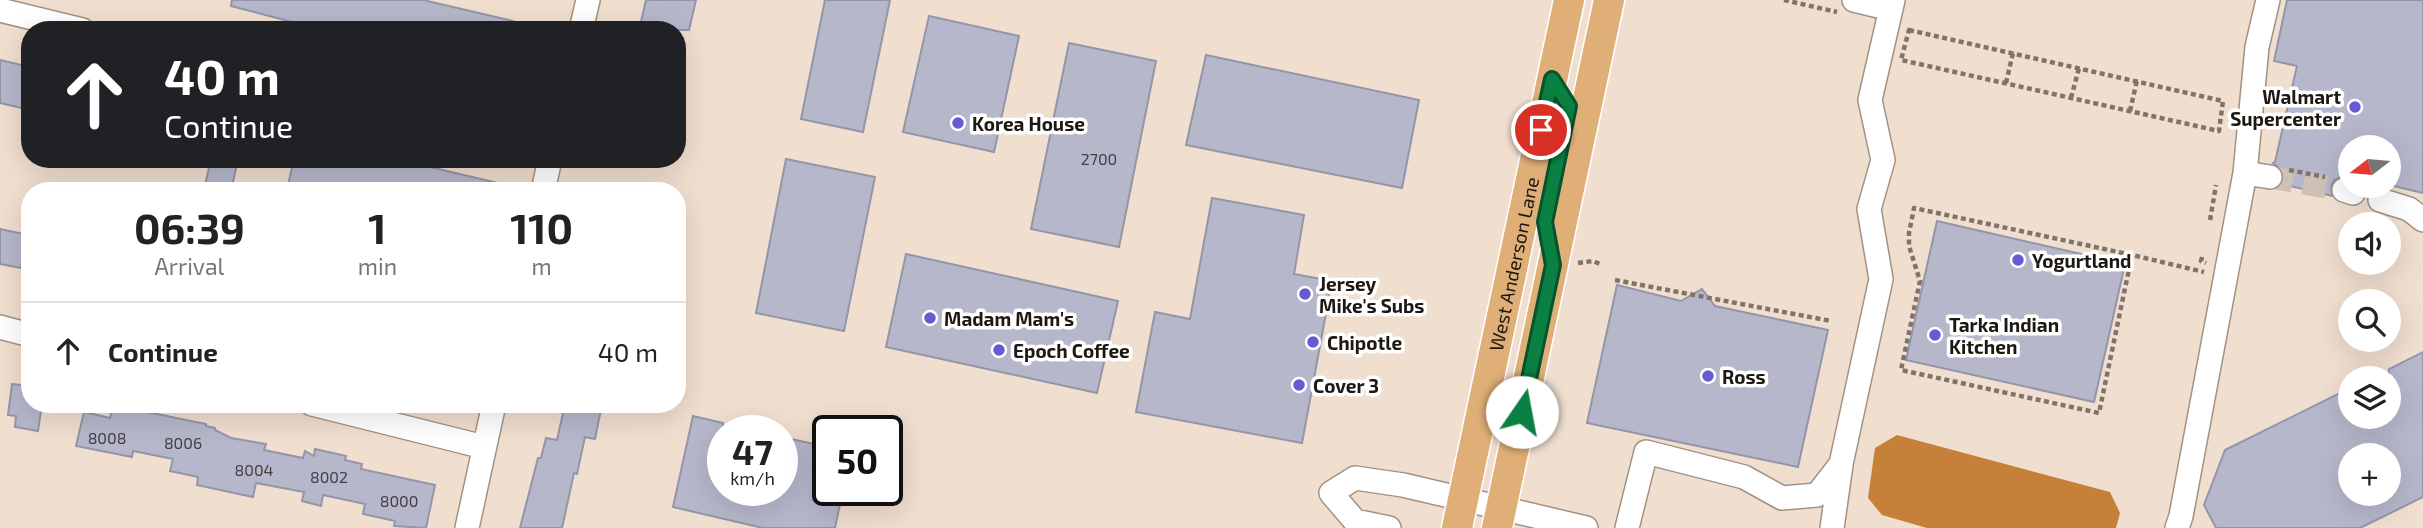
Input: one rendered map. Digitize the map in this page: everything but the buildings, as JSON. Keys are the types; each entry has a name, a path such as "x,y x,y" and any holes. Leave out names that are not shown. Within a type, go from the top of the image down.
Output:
{"main road":[{"name":"West Anderson Lane","path":"1461,514 1569,0"},
{"name":"West Anderson Lane","path":"1500,517 1565,264 1609,0"},
{"path":"1552,79 1569,106 1545,222 1565,264"}],"street":[{"path":"583,21 588,0"},
{"path":"2177,528 2184,504 2245,173 2257,47 2268,0"},
{"path":"1832,528 1841,464 1881,279 1869,209 1883,160 1870,100 1892,4 1848,7"},
{"path":"0,10 45,21"},
{"path":"2245,173 2277,173"},
{"path":"2380,200 2409,209 2423,220"},
{"path":"0,327 21,333"},
{"path":"348,413 484,447"},
{"path":"467,528 492,413"},
{"path":"1627,528 1646,452 1744,477 1782,498 1817,495 1841,464"},
{"path":"1389,528 1355,521 1331,493 1355,478 1403,485 1461,514 1586,528"}],"path":[{"path":"1784,0 1848,7"},
{"path":"1909,30 2013,53 2223,101 2219,131 1901,60 1909,30"},
{"path":"2006,83 2013,53"},
{"path":"2071,98 2079,68"},
{"path":"2130,111 2137,80"},
{"path":"2277,173 2338,186"},
{"path":"2210,220 2216,185"},
{"path":"2132,255 2099,413 1901,370 1920,281 1909,246 1914,208 2132,255 2204,272"},
{"path":"1565,264 1593,261 1600,264"},
{"path":"1615,280 1831,321"}],"shaded area":[{"path":"1897,435 2110,492 2120,513 2116,528 1927,528 1882,515 1868,498 1875,448"}],"tunnel":[{"path":"2270,177 2338,189"}],"place":[{"name":"Walmart Supercenter","path":"2355,107"},
{"name":"Korea House","path":"958,123"},
{"name":"Yogurtland","path":"2018,260"},
{"name":"Jersey Mike's Subs","path":"1305,294"},
{"name":"Madam Mam's","path":"930,318"},
{"name":"Tarka Indian Kitchen","path":"1935,335"},
{"name":"Chipotle","path":"1313,342"},
{"name":"Epoch Coffee","path":"999,350"},
{"name":"Ross","path":"1708,376"},
{"name":"Cover 3","path":"1299,385"}],"route":[{"path":"1522,412 1553,265 1545,222 1569,106 1552,79 1541,130"}]}
